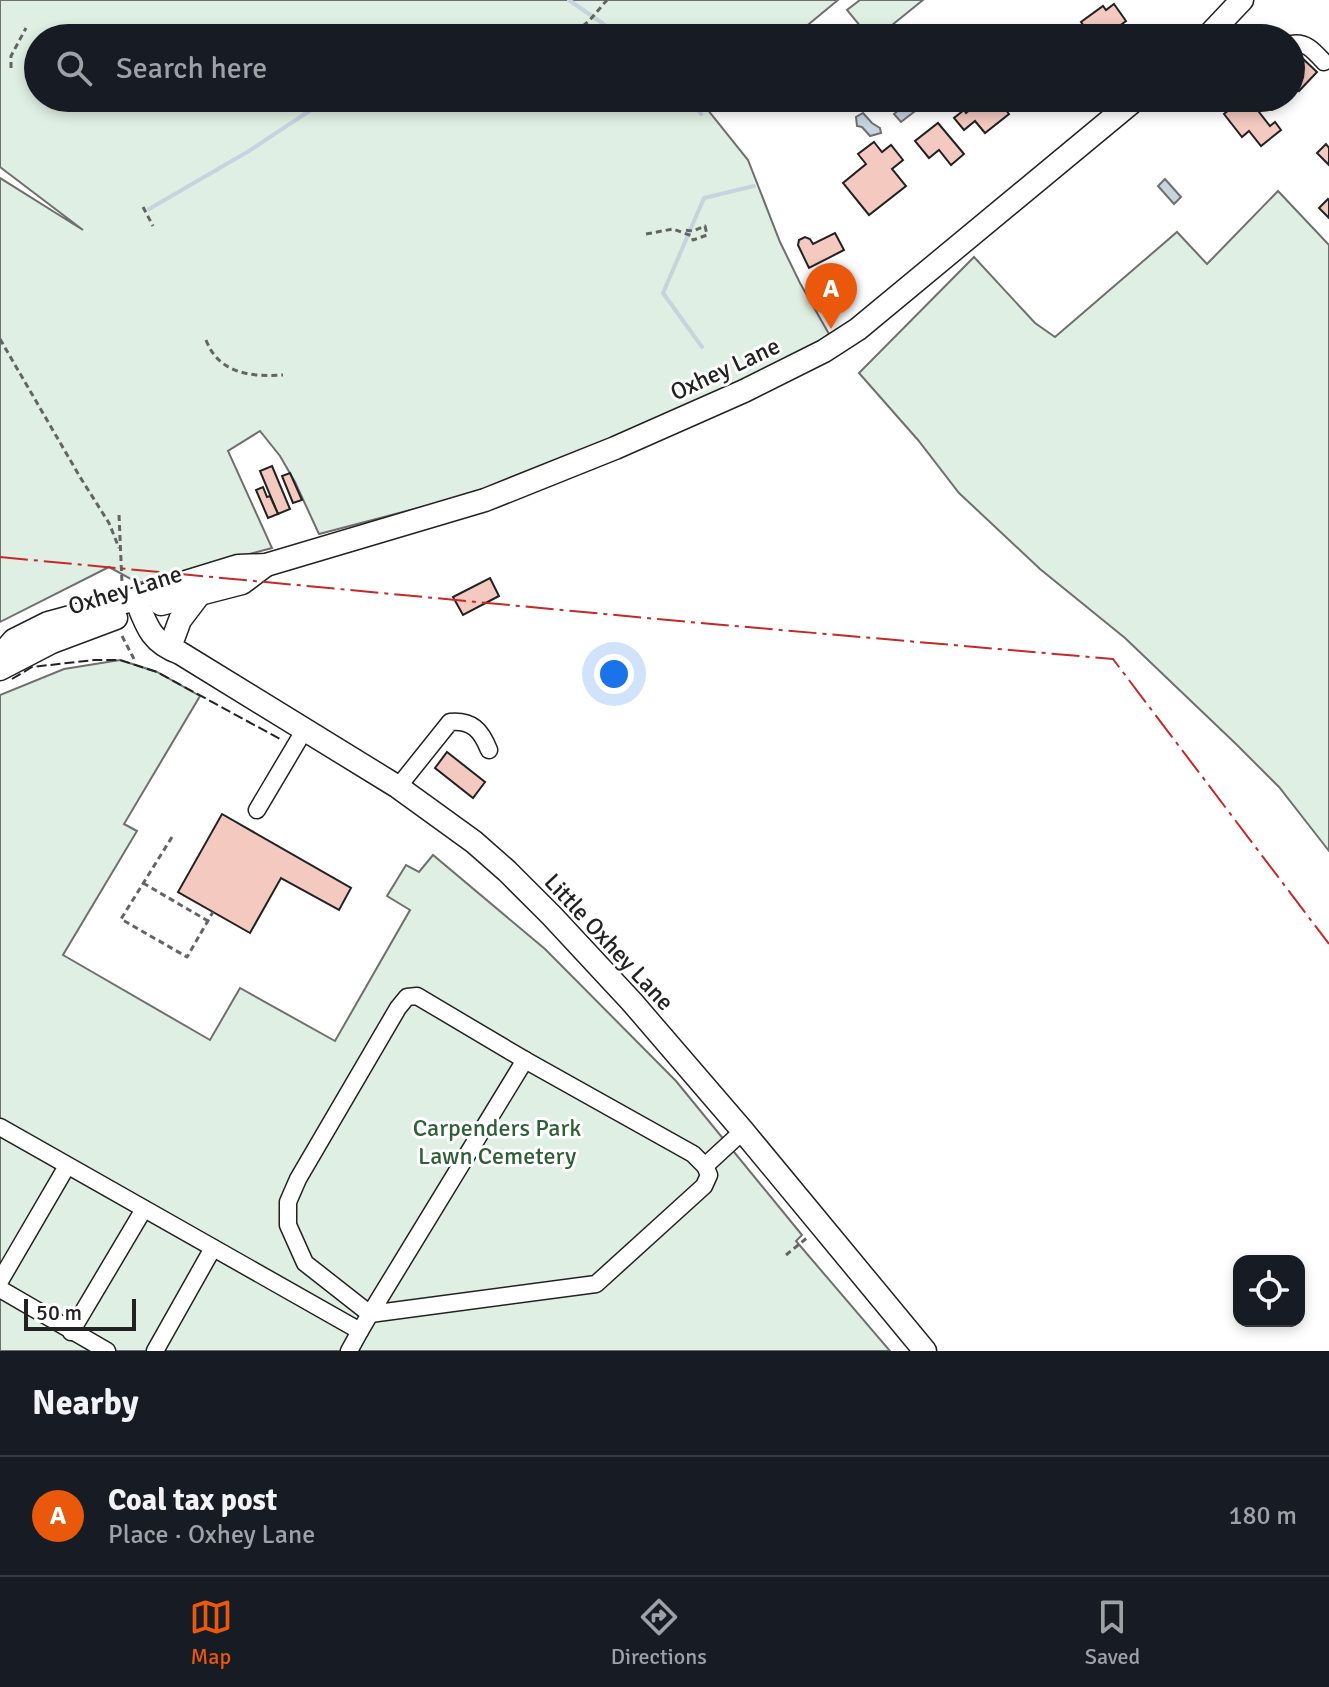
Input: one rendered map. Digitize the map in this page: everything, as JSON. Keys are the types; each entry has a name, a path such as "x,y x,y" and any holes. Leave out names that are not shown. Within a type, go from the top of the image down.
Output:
{"main road":[{"path":"1226,24 1242,0"},
{"name":"Oxhey Lane","path":"0,656 14,640 48,623 141,599 238,566 266,565 485,500 615,448 744,391 824,351 858,329 1120,112"},
{"name":"Oxhey Lane","path":"0,669 141,599 199,595 242,583 266,565"},
{"path":"176,646 180,620 199,595"},
{"path":"141,599 176,646"},
{"name":"Little Oxhey Lane","path":"176,646 398,787 474,842 552,916 632,1002 925,1351"}],"lane":[{"path":"1305,45 1324,62"},
{"path":"398,787 450,722 466,722 477,729 489,750"},
{"path":"257,810 305,729"},
{"path":"417,996 525,1060 693,1154 709,1175 704,1186 596,1284 370,1314 305,1263 288,1225 288,1202 298,1179 407,997 417,996"},
{"path":"349,1351 525,1060"},
{"path":"0,1127 360,1331"},
{"path":"705,1166 743,1131"},
{"path":"0,1281 67,1166"},
{"path":"71,1332 144,1209"},
{"path":"155,1351 213,1248"},
{"path":"0,1289 107,1351"}],"path":[{"path":"585,24 607,0"},
{"path":"11,68 11,56 24,32"},
{"path":"143,207 153,226"},
{"path":"646,234 673,229 692,236 693,240 707,235 705,226 693,231 684,230"},
{"path":"0,339 109,523 141,599"},
{"path":"206,340 210,352 226,367 261,375 283,375"},
{"path":"119,515 119,548"},
{"path":"121,632 134,659"},
{"path":"172,837 121,919 187,957 213,912"},
{"path":"143,883 208,921"},
{"path":"786,1255 810,1234"}],"green space":[{"path":"0,0 838,0 809,24 24,24 24,112 709,112 748,160 780,242 833,341 521,481 319,534 295,482 260,431 228,451 272,548 138,583 109,567 0,622 0,178 83,230 0,167"},
{"path":"860,0 923,0 893,24 858,24 847,10"},
{"path":"1278,191 1329,245 1329,851 1279,787 1236,744 1125,638 1040,569 959,493 918,440 859,373 974,257 1035,323 1055,337 1177,232 1207,264"},
{"name":"Carpenders Park Lawn Cemetery","path":"120,660 157,672 200,696 124,824 137,831 63,955 210,1040 240,988 335,1041 410,910 387,896 406,865 419,872 433,855 545,949 676,1081 802,1235 796,1241 890,1351 0,1351 0,695 64,669"}],"shaded area":[{"path":"896,112 914,112 901,122 894,114"},
{"path":"863,113 880,128 881,133 870,136 857,126 856,117"},
{"path":"1165,179 1181,197 1174,204 1158,186"}],"building":[{"path":"1114,4 1126,21 1122,24 1081,22 1103,6 1106,10"},
{"path":"1305,61 1317,72 1305,85"},
{"path":"962,112 1009,114 985,133 975,121 964,130 954,118"},
{"path":"1259,112 1270,126 1275,122 1281,130 1261,146 1249,131 1242,137 1224,114"},
{"path":"938,123 964,154 951,165 939,150 929,158 915,141"},
{"path":"874,142 882,152 891,145 903,160 892,169 906,186 869,215 843,183 866,164 858,154"},
{"path":"1326,144 1329,148 1329,165 1317,153"},
{"path":"1329,200 1329,218 1319,208"},
{"path":"835,233 844,250 809,268 798,245 799,240 805,237 813,244"},
{"path":"272,466 290,509 278,514 260,471"},
{"path":"290,473 302,500 293,503 282,476"},
{"path":"263,487 278,514 268,518 256,490"},
{"path":"490,578 499,596 463,615 453,597"},
{"path":"447,752 485,782 473,798 435,768"},
{"path":"222,814 351,888 339,910 281,878 250,933 178,892"}],"waterway":[{"path":"569,0 603,24"},
{"path":"149,209 249,151 308,112"},
{"path":"702,347 663,293 704,198 754,186"}],"fence":[{"path":"12,679 32,667 120,660 157,672 280,739"}],"power":[{"path":"0,557 1113,659 1329,944"}],"place":[{"name":"Coal tax post","path":"831,329"}]}
